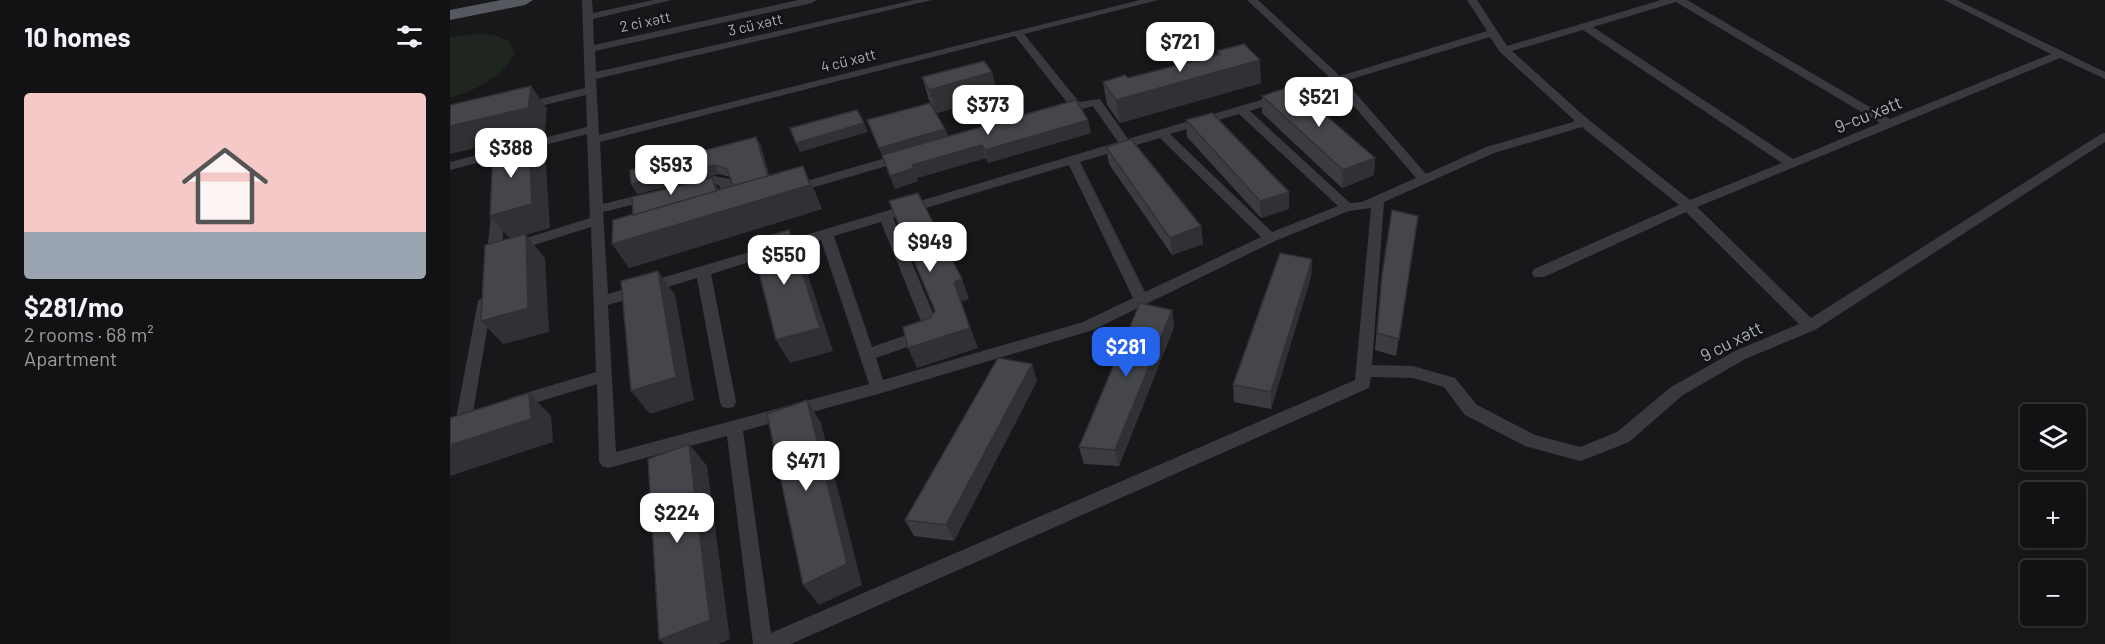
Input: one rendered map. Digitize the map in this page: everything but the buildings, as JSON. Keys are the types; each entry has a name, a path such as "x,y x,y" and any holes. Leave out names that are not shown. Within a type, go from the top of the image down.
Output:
{"main road":[{"path":"450,15 525,0"}],"street":[{"path":"667,0 587,8 596,215 603,244 600,302 608,461 878,388 1088,326 1270,238 1347,207 1364,206 1490,150 1578,124 1580,119"},
{"name":"2 ci xətt","path":"589,49 812,0"},
{"name":"3 cü xətt","path":"590,76 927,0"},
{"name":"4 cü xətt","path":"450,166 503,158 593,134 1153,0"},
{"path":"1252,0 1337,80 1424,179"},
{"path":"1473,0 1504,50 1580,119 1688,206 1810,326"},
{"path":"1504,50 1672,0"},
{"path":"1680,0 1890,124"},
{"path":"1949,0 2105,76"},
{"path":"1586,26 1792,164"},
{"path":"1017,32 1077,106"},
{"path":"1337,80 1493,33"},
{"name":"9-cu xətt","path":"1539,273 1688,206 2061,54"},
{"path":"515,108 591,90"},
{"path":"600,302 1306,90"},
{"path":"1054,113 1096,101 1125,144"},
{"path":"1240,109 1347,207"},
{"path":"1162,133 1270,238"},
{"name":"9 cu xətt","path":"1364,371 1413,372 1449,382 1471,410 1531,441 1580,454 1623,437 1677,392 1740,355 1810,326 2105,137"},
{"path":"778,194 916,153"},
{"path":"1073,160 1141,300"},
{"path":"682,189 720,180 725,182 732,207"},
{"path":"501,186 495,253 457,420 604,376"},
{"path":"495,253 660,194"},
{"path":"769,644 1363,384 1378,200"},
{"path":"867,355 933,332 885,216"},
{"path":"826,234 878,388"},
{"path":"703,271 728,402"},
{"path":"734,427 763,644"}],"shaded area":[{"path":"495,35 510,42 515,54 495,77 470,91 450,98 450,37"}]}
